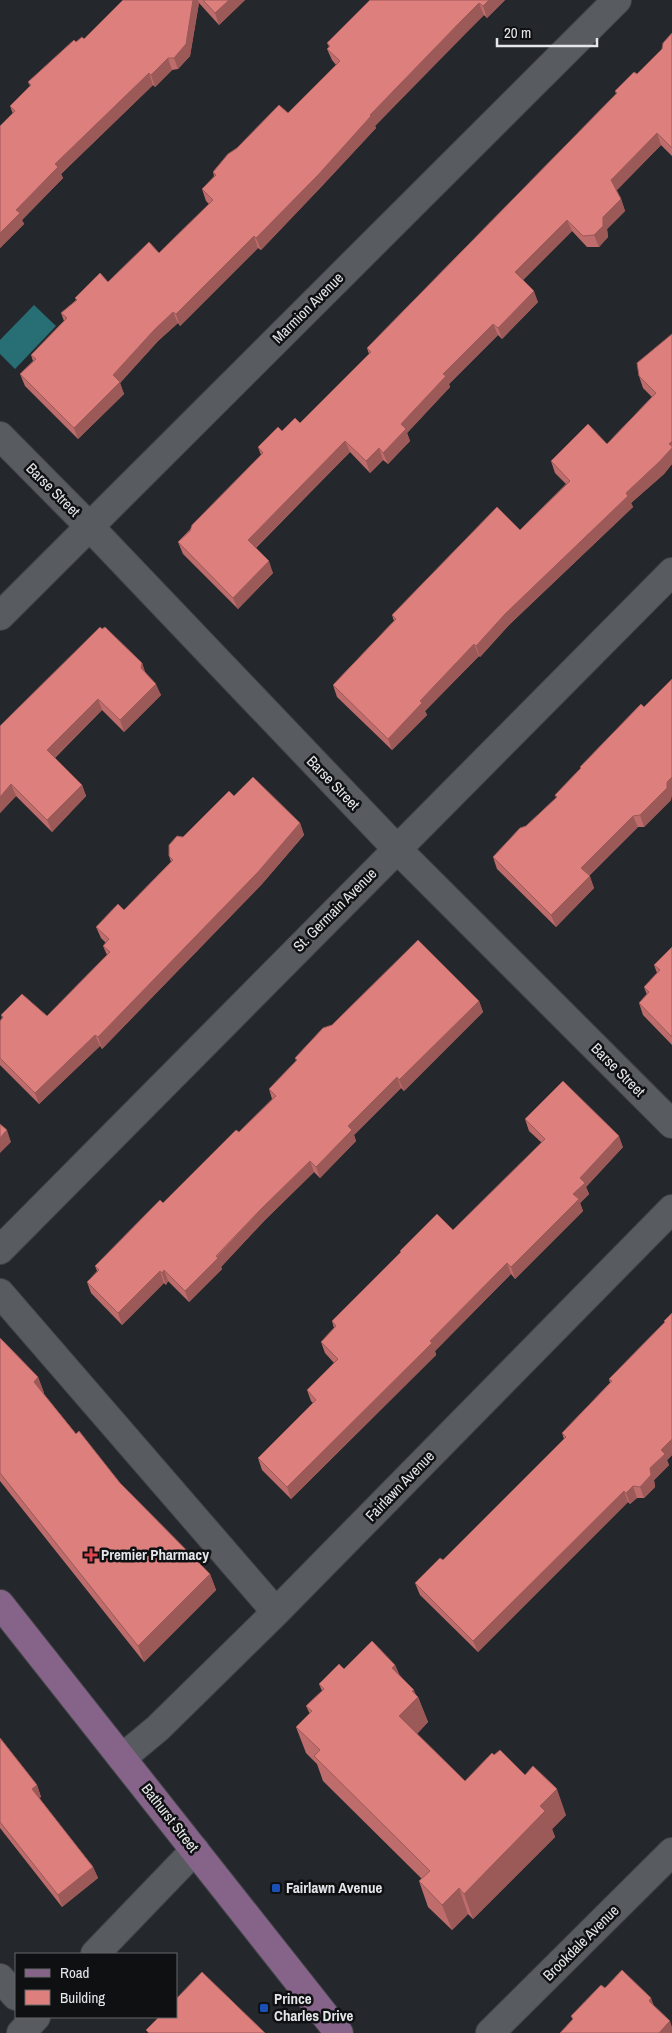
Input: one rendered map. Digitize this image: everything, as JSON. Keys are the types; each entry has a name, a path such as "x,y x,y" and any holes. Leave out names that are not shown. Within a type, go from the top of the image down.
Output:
{"main road":[{"name":"Bathurst Street","path":"0,1604 339,2033"}],"street":[{"name":"Marmion Avenue","path":"0,616 617,0"},
{"name":"Barse Street","path":"0,436 89,526 396,848 672,1124"},
{"name":"St. Germain Avenue","path":"3,1242 672,572"},
{"name":"Fairlawn Avenue","path":"122,1758 158,1728 276,1612 672,1209"},
{"path":"0,1292 276,1612"},
{"path":"96,1953 195,1850"},
{"name":"Brookdale Avenue","path":"490,2033 672,1852"},
{"path":"0,1978 15,1995"},
{"path":"21,2033 35,2018"}],"water":[{"path":"34,305 56,326 15,369 0,354 0,340"}],"building":[{"path":"123,0 193,0 186,44 174,58 168,58 151,75 149,73 55,164 58,167 16,210 20,213 0,233 0,126 15,111 10,106 31,85 28,82 74,40 76,42 82,37 84,39"},
{"path":"203,0 229,0 215,13"},
{"path":"370,0 489,0 483,6 479,3 460,22 370,115 318,175 256,238 254,236 176,314 173,312 154,330 113,375 120,382 74,428 20,374 36,359 31,355 67,318 61,313 77,300 75,298 100,273 108,282 149,242 159,253 213,200 202,189 216,175 213,172 228,154 237,148 279,105 288,113 340,61 327,49 330,46 327,43"},
{"path":"672,33 672,148 657,133 611,180 621,199 603,217 603,226 594,235 583,236 567,220 515,272 534,291 498,328 493,324 443,374 446,376 401,424 406,429 383,453 379,448 366,461 345,441 248,540 269,561 233,598 178,542 190,531 192,525 263,453 258,447 278,427 282,431 295,418 300,423 371,352 367,348 617,93 615,91 634,72 637,74 662,49 663,43"},
{"path":"672,334 672,441 669,444 672,448 626,493 628,496 505,614 476,646 474,644 420,701 422,703 388,739 333,685 396,619 392,615 497,507 520,530 570,481 551,461 588,424 607,444 656,393 639,376 637,363"},
{"path":"100,627 102,629 105,627 142,663 141,668 156,684 120,720 98,699 47,750 82,785 47,820 11,784 0,797 0,726"},
{"path":"672,679 672,777 667,782 667,788 640,815 633,816 581,868 590,876 551,915 493,857 520,828 526,826 557,797 555,795 580,767 641,704 644,707"},
{"path":"253,777 300,823 258,872 98,1037 95,1035 35,1093 0,1058 0,1021 3,1017 1,1015 22,994 47,1016 110,952 103,946 109,939 96,927 118,904 124,910 173,860 169,856 169,845 177,836 183,837 229,791 234,796"},
{"path":"418,940 479,1001 399,1080 397,1077 348,1126 352,1130 316,1167 310,1161 261,1209 216,1256 218,1258 185,1291 164,1270 162,1273 160,1271 118,1313 87,1282 99,1270 95,1266 160,1200 163,1203 236,1130 239,1132 276,1096 269,1089 297,1060 295,1058 323,1028 332,1025"},
{"path":"672,947 672,1037 639,1003 649,992 644,987 660,970 654,965"},
{"path":"563,1081 619,1136 580,1178 585,1183 573,1194 579,1199 511,1267 507,1263 430,1341 432,1343 287,1487 258,1458 316,1400 307,1390 338,1359 321,1342 336,1326 332,1321 437,1214 453,1230 545,1139 525,1119"},
{"path":"0,1124 7,1130 0,1138"},
{"path":"672,1313 672,1439 661,1450 665,1454 650,1468 651,1475 640,1487 633,1486 626,1493 624,1491 473,1641 415,1583 440,1558 443,1560 566,1437 562,1433 612,1381 609,1379"},
{"path":"0,1338 38,1377 34,1382 76,1434 79,1431 120,1483 210,1574 138,1646 0,1473"},
{"path":"372,1641 395,1665 392,1668 414,1690 412,1691 418,1697 399,1716 465,1781 492,1753 494,1755 500,1750 525,1775 533,1766 557,1789 540,1806 545,1811 464,1894 459,1888 442,1905 419,1881 430,1871 314,1756 320,1750 296,1727 312,1711 306,1706 324,1689 319,1684 339,1664 344,1669"},
{"path":"0,1738 37,1785 32,1789 93,1867 58,1895 0,1822"},
{"path":"622,1970 651,1998 649,2001 670,2021 659,2033 560,2033 573,2019 571,2016 601,1985 605,1988"},
{"path":"202,1972 265,2033 149,2033 146,2030 158,2018 178,2018 178,1997"}],"place":[{"name":"Premier Pharmacy","path":"91,1555"},
{"name":"Fairlawn Avenue","path":"276,1888"},
{"name":"Prince Charles Drive","path":"264,2008"}]}
